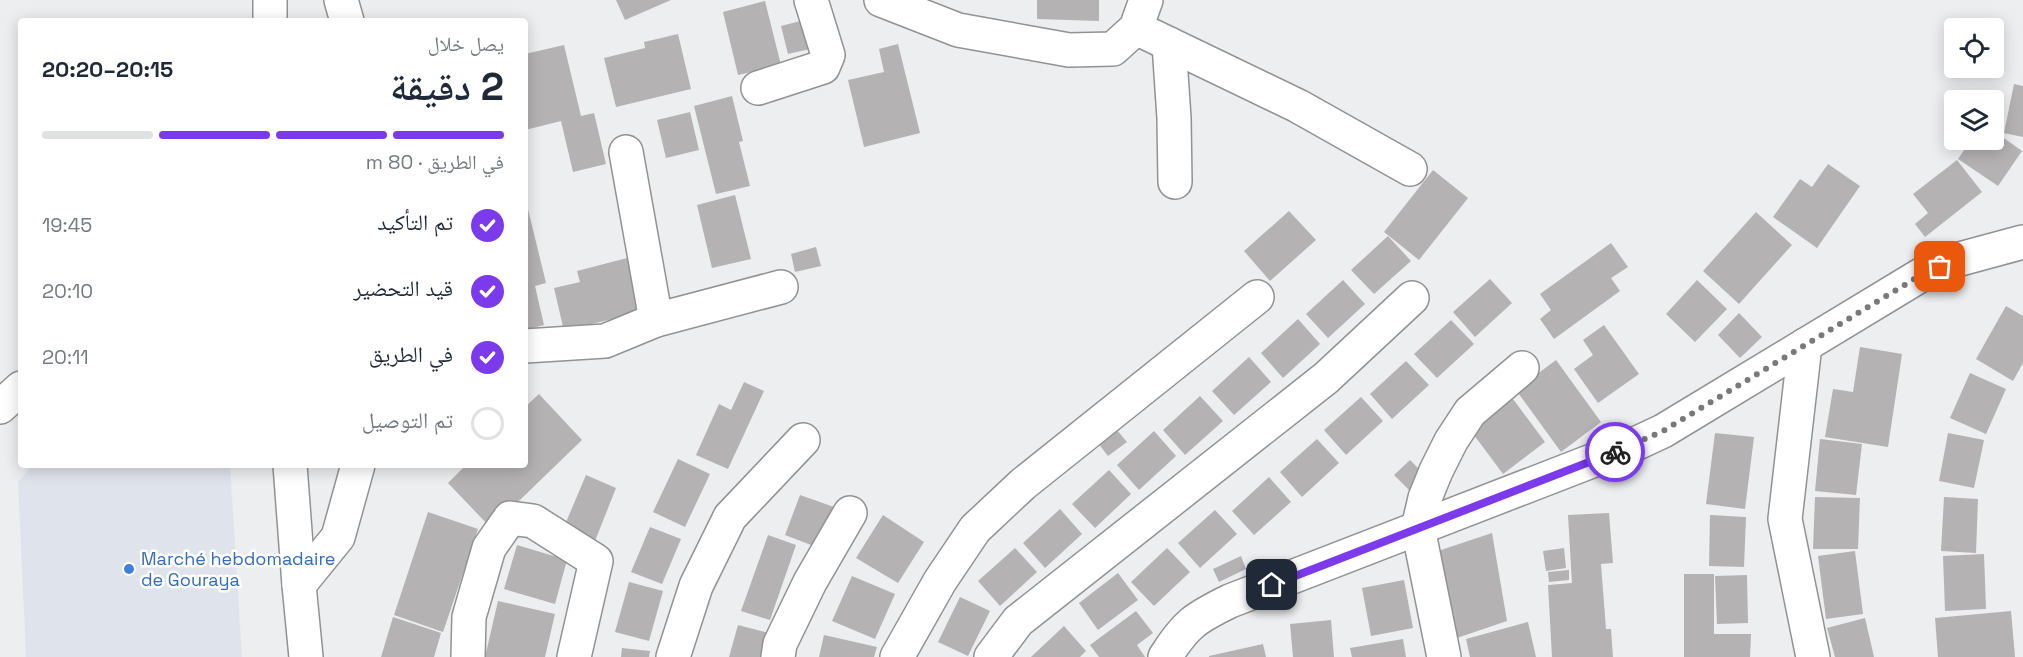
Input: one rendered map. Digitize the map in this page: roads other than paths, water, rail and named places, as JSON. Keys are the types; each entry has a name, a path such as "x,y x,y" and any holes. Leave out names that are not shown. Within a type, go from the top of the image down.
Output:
{"street":[{"path":"270,0 270,18"},
{"path":"341,0 346,18"},
{"path":"758,88 823,67 828,55 811,0"},
{"path":"881,0 958,30 1069,50 1113,49 1141,14 1169,44 1298,106 1410,169"},
{"path":"1169,44 1174,117 1174,182"},
{"path":"626,152 656,320"},
{"path":"1166,657 1178,636 1198,617 1230,601 1614,453 1663,431 1921,275 1960,259 2023,242"},
{"path":"528,346 605,340 656,320 782,287"},
{"path":"897,657 940,581 975,529 1023,484 1257,297"},
{"path":"991,657 1018,621 1326,378 1412,298"},
{"path":"1805,345 1785,519 1813,657"},
{"path":"1444,657 1418,528 1425,498 1450,441 1470,412 1522,368"},
{"path":"0,407 18,391"},
{"path":"673,657 696,586 730,517 803,441"},
{"path":"290,468 306,657"},
{"path":"299,585 338,537 357,468"},
{"path":"778,657 780,644 810,582 850,513"},
{"path":"468,657 469,616 489,548 510,518 533,521 596,561 574,657"}],"place":[{"name":"Marché hebdomadaire de Gouraya","path":"129,569"}]}
